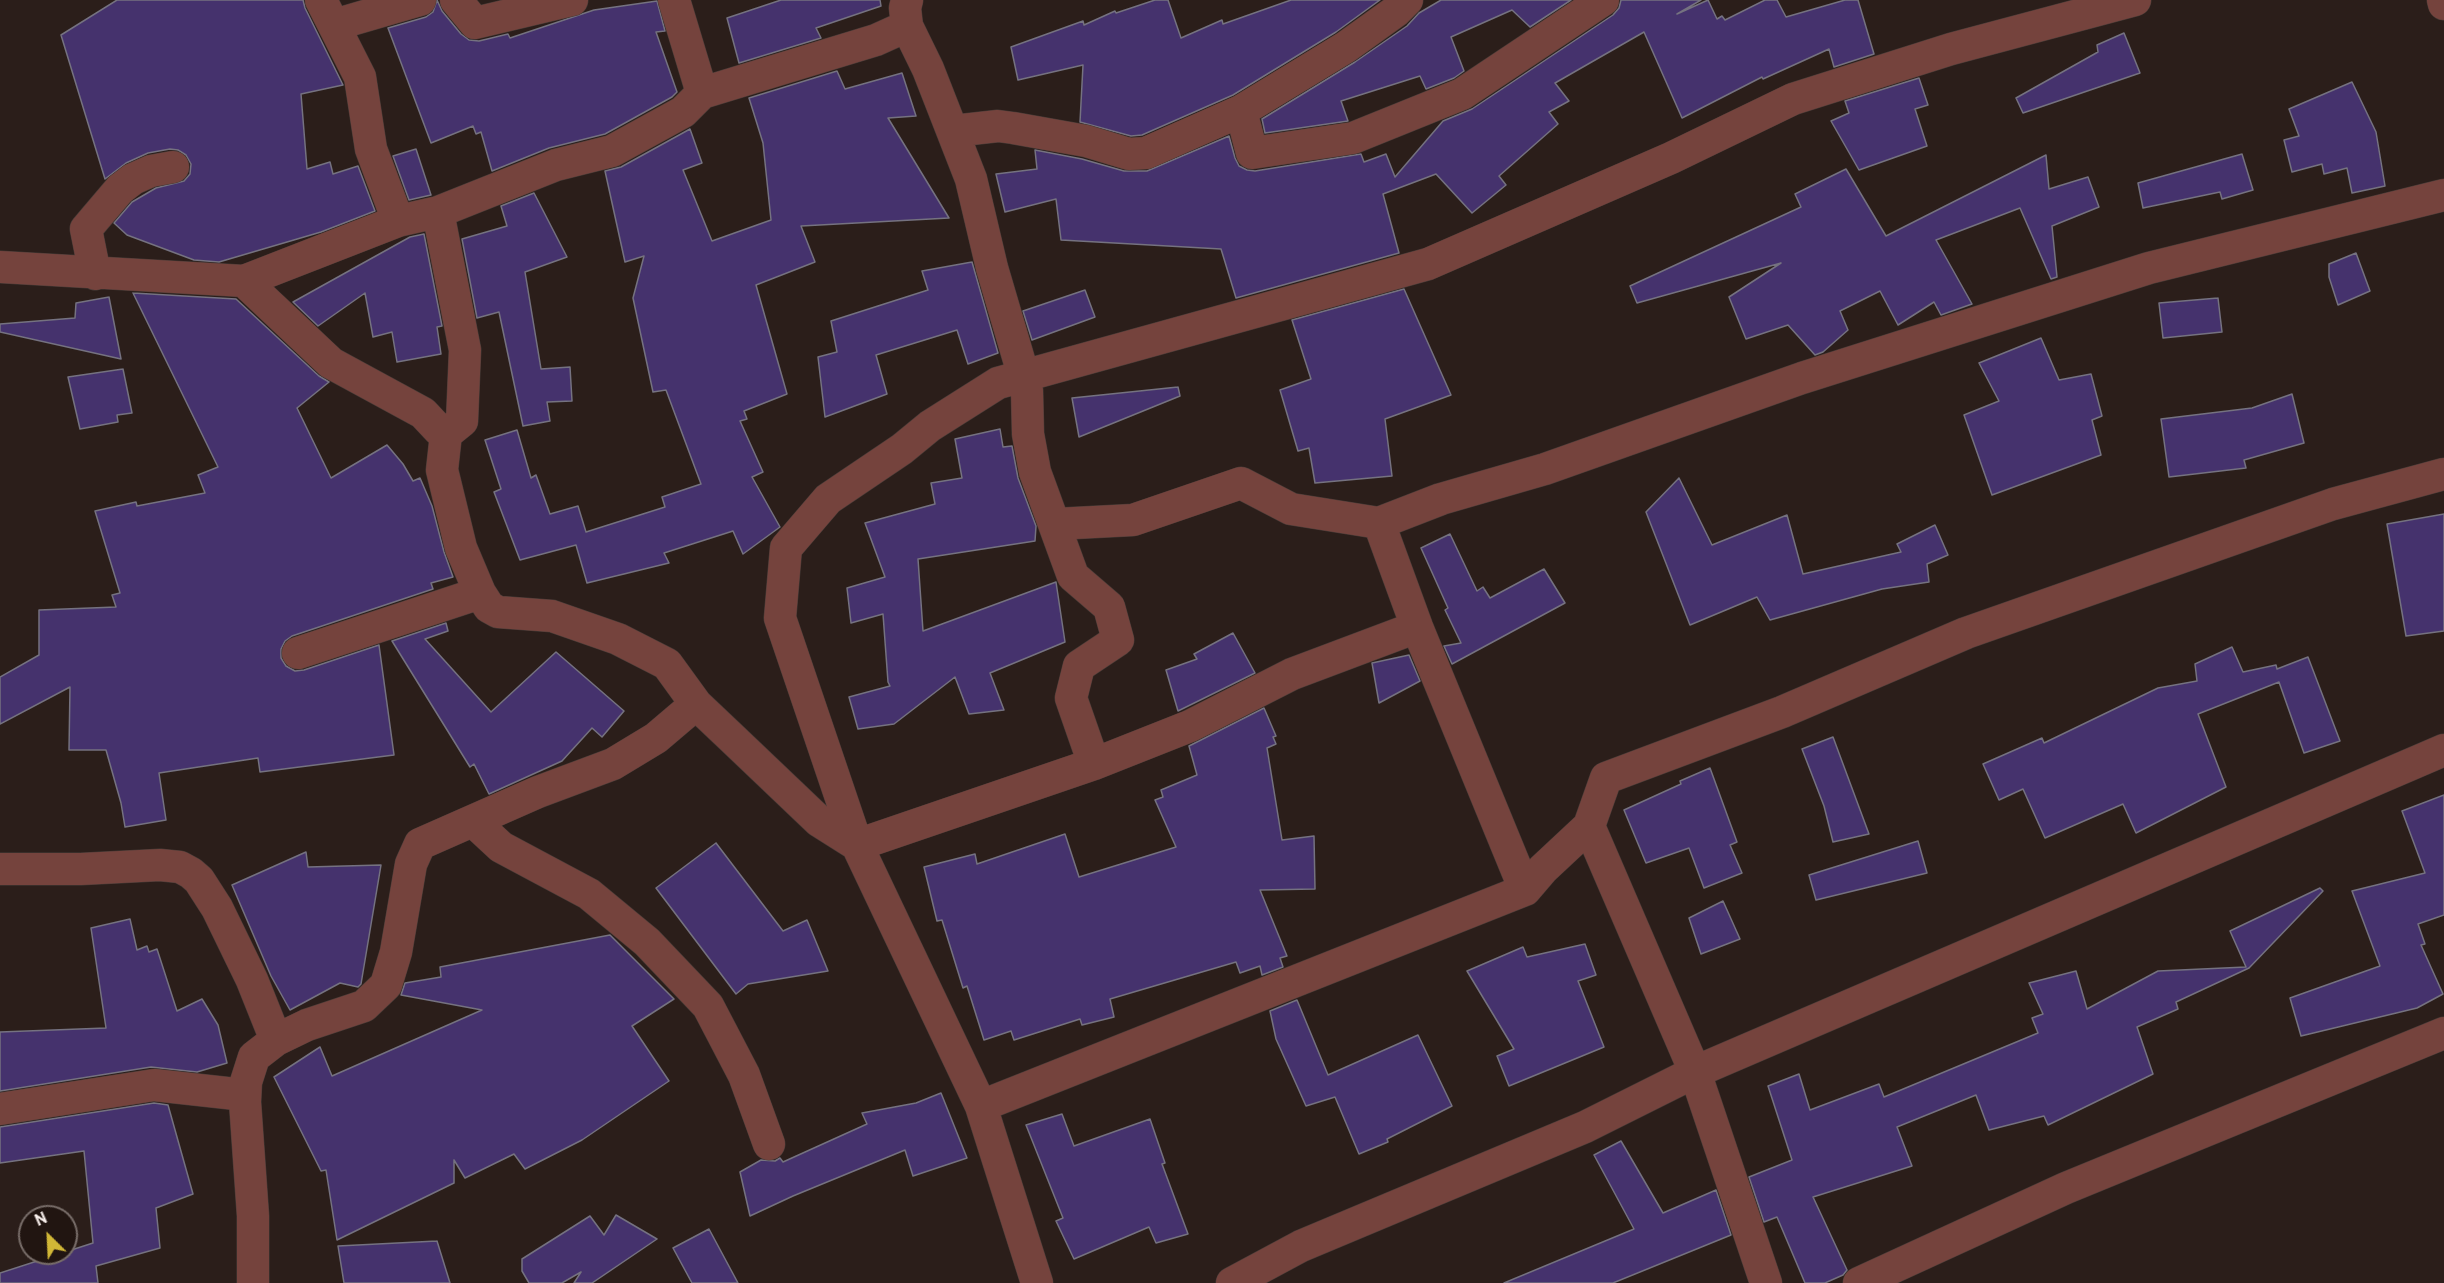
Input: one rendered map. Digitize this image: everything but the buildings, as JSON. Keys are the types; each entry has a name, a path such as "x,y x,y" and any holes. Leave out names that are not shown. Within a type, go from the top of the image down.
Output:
{"street":[{"path":"398,221 371,149 360,77 327,13 420,0"},
{"path":"456,0 475,22 572,0"},
{"path":"674,0 702,93"},
{"path":"953,131 998,126 1086,141 1129,154 1152,151 1241,111 1346,47 1396,12 1407,0"},
{"path":"1241,111 1252,153 1353,138 1462,94 1603,0"},
{"path":"1037,1283 981,1106 857,845 780,618 786,548 828,499 930,426 998,383 1428,264 1671,158 1793,99 1951,49 2135,0"},
{"path":"0,267 244,281 398,221 438,212 556,165 612,151 683,112 702,93 876,40 907,13 970,179 992,268 1024,376 1027,392 1028,434 1035,472 1073,576 1109,607 1118,640 1079,666 1071,698 1094,764"},
{"path":"95,274 86,229 120,189 133,179 151,171 173,167"},
{"path":"1055,524 1133,520 1240,483 1292,509 1379,523 1441,499 1545,469 1802,378 2149,268 2444,195"},
{"path":"438,212 465,350 462,421 446,434 442,470 461,548 480,593 489,607 498,612 552,616 594,629 667,664 696,704 819,821 857,845"},
{"path":"244,281 331,363 423,413 446,434"},
{"path":"981,1106 1525,890 1543,869 1589,826 1606,778 1782,712 1966,633 2333,504 2444,474"},
{"path":"1379,523 1417,627 1525,890"},
{"path":"298,653 480,593"},
{"path":"857,845 1094,764 1190,726 1292,674 1417,627"},
{"path":"253,1283 253,1216 245,1095 246,1082 254,1057 276,1040 307,1025 364,1005 386,985 396,952 411,864 420,844 613,764 656,738 696,704"},
{"path":"1232,1283 1300,1246 1585,1127 1695,1072 2444,750"},
{"path":"473,821 501,847 589,894 647,942 708,1006 744,1075 769,1144"},
{"path":"1589,826 1695,1072 1766,1283"},
{"path":"0,869 81,870 160,865 180,867 191,873 199,880 217,908 256,989 276,1040"},
{"path":"1859,1283 2066,1188 2444,1033"},
{"path":"0,1109 154,1085 245,1095"}]}
